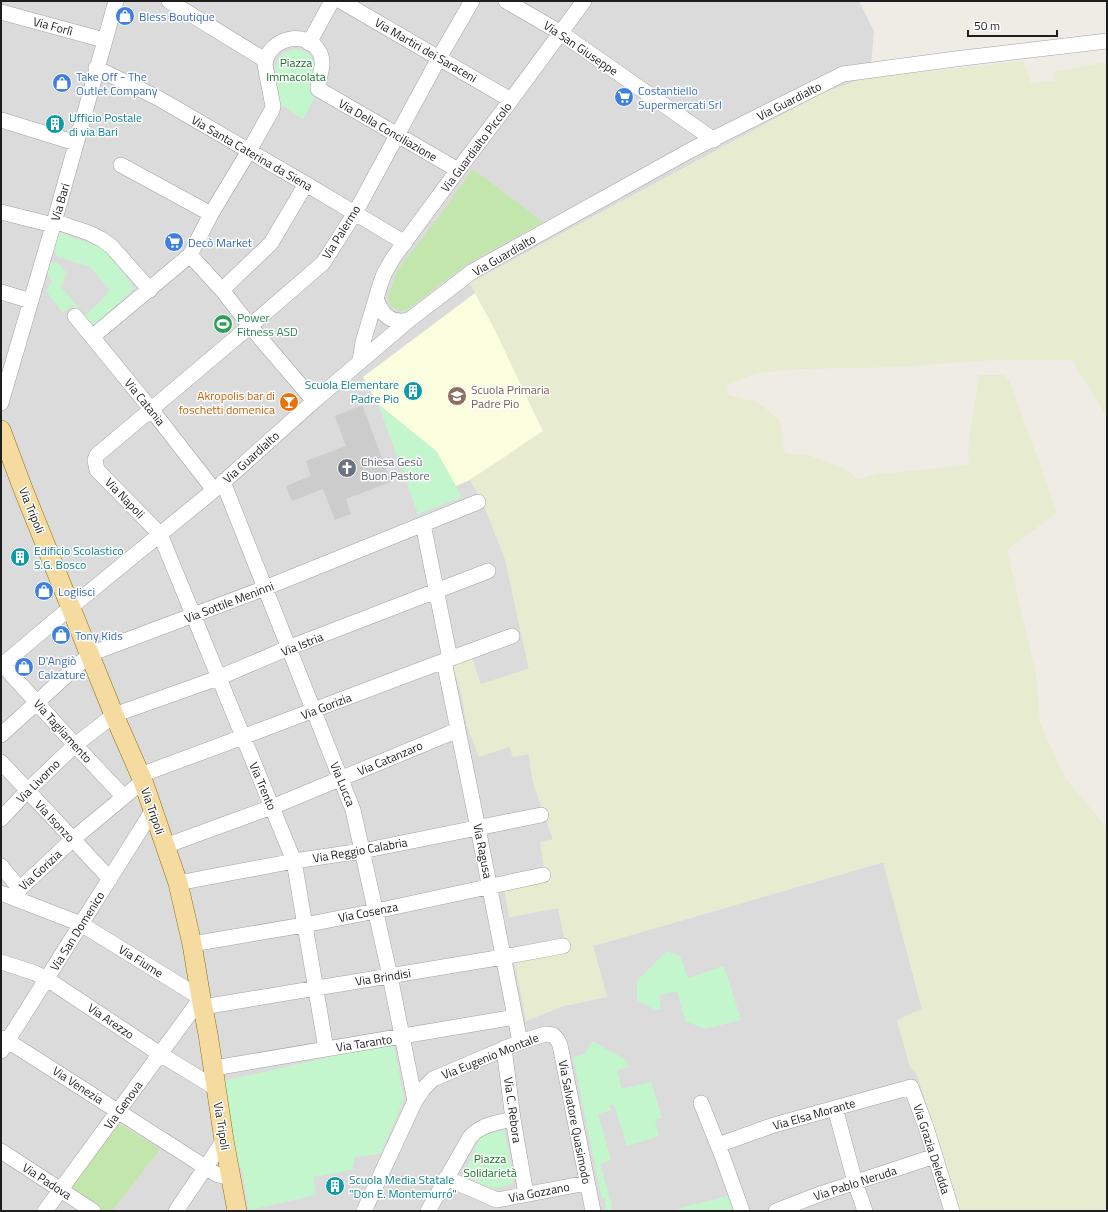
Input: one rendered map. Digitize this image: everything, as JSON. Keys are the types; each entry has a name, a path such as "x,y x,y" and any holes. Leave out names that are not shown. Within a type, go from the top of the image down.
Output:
{"main road":[{"name":"Via Tripoli","path":"1,430 23,489 141,778 178,883 192,944 237,1211"}],"street":[{"name":"Via Bari","path":"1,403 54,223 96,68 116,1"},
{"path":"169,1 265,60"},
{"path":"92,337 190,255 211,214 250,151 272,110 273,106 265,65 265,60 271,49 285,40 294,39 309,43 332,1"},
{"name":"Via Martiri dei Saraceni","path":"341,1 511,100"},
{"name":"Via Palermo","path":"95,460 97,455 323,263 354,212 472,1"},
{"name":"Via San Giuseppe","path":"506,1 561,33 714,140"},
{"name":"Via Guardialto Piccolo","path":"360,361 363,342 376,298 384,274 393,258 584,1"},
{"name":"Via Forlì","path":"1,12 104,40"},
{"name":"Via Guardialto","path":"2,666 71,606 218,486 360,361 409,320 474,271 692,150 843,74 1107,41"},
{"name":"Via Della Conciliazione","path":"309,43 314,46 322,61 318,90 458,170"},
{"name":"Via Santa Caterina da Siena","path":"96,68 158,98 405,243"},
{"path":"1,120 76,143"},
{"path":"121,165 211,214"},
{"path":"222,290 271,243 306,184"},
{"path":"1,212 54,223 89,233 101,239 111,246 150,290"},
{"path":"190,255 222,290 250,326 314,401"},
{"path":"1,292 31,301"},
{"path":"376,298 380,309 387,317 401,322 409,320"},
{"name":"Via Catania","path":"75,316 151,409 218,486"},
{"name":"Via Napoli","path":"95,460 97,470 160,534"},
{"name":"Via Lucca","path":"218,486 265,588 353,810 403,1037 415,1101"},
{"name":"Via Sottile Meninni","path":"1,735 90,654 265,588 478,502"},
{"name":"Via Ragusa","path":"423,524 437,591 458,730 520,1042"},
{"name":"Via Trento","path":"160,534 294,861 326,1049"},
{"name":"Via Istria","path":"114,715 218,678 288,648 488,571"},
{"name":"Via Gorizia","path":"11,893 123,796 141,778 512,636"},
{"name":"Via Tagliamento","path":"2,666 123,796"},
{"name":"Via Livorno","path":"1,820 27,791 75,745 114,715"},
{"name":"Via Catanzaro","path":"165,846 272,808 458,730"},
{"name":"Via Isonzo","path":"1,762 110,879"},
{"name":"Via San Domenico","path":"3,1043 47,979 153,810"},
{"name":"Via Reggio Calabria","path":"178,883 294,861 362,851 541,815"},
{"path":"1,866 11,893"},
{"name":"Via Cosenza","path":"192,944 376,911 543,875"},
{"name":"Via Fiume","path":"11,893 82,924 202,1003"},
{"name":"Via Brindisi","path":"202,1003 316,988 563,946"},
{"name":"Via Arezzo","path":"1,962 35,973 47,979 160,1054 217,1089"},
{"name":"Via Genova","path":"45,1211 160,1054 202,1003"},
{"name":"Via Taranto","path":"214,1068 515,1017"},
{"name":"Via Eugenio Montale","path":"365,1211 415,1101 424,1088 433,1079 520,1042 545,1034 553,1035"},
{"name":"Via Salvatore Quasimodo","path":"553,1035 560,1045 593,1211"},
{"name":"Via Venezia","path":"3,1043 118,1111 216,1174 223,1176 230,1175"},
{"name":"Via C. Rebora","path":"504,1048 513,1119 526,1194"},
{"name":"Via Elsa Morante","path":"718,1145 774,1125 911,1087"},
{"name":"Via Grazia Deledda","path":"911,1087 935,1156 947,1209"},
{"path":"701,1103 742,1211"},
{"path":"834,1108 855,1182 865,1211"},
{"path":"428,1211 470,1137 483,1126 513,1119"},
{"path":"176,1211 224,1140"},
{"name":"Via Padova","path":"1,1151 93,1211"},
{"name":"Via Pablo Neruda","path":"776,1211 820,1194 935,1156"},
{"name":"Via Gozzano","path":"446,1178 497,1200 587,1182"}],"shaded area":[{"path":"1,1 859,1 874,31 870,76 823,93 470,283 493,326 483,503 505,559 529,669 481,684 453,665 479,756 509,747 529,754 534,785 553,839 545,875 509,917 558,908 567,951 526,1021 563,1006 607,997 593,946 884,862 922,1009 897,1020 910,1067 916,1072 960,1211 1,1211"},
{"path":"1023,61 1031,83 1055,81 1053,72 1107,62 1107,417 1072,360 994,360 898,367 803,369 757,373 726,385 729,395 757,402 779,419 785,453 809,455 845,469 858,479 878,474 969,465 969,440 979,375 1004,375 1010,382 1057,513 1007,550 1036,675 1040,723 1065,778 1107,828 1107,1208 1098,1211 960,1211 916,1072 910,1067 897,1020 922,1009 883,862 593,946 607,997 563,1006 526,1021 514,959 567,951 558,908 509,917 504,889 545,875 540,842 553,839 534,785 529,754 513,757 509,747 479,757 467,726 461,693 453,665 472,658 481,684 529,669 505,559 483,503 470,480 543,431 493,326 470,283 823,93 870,76 881,77"},
{"path":"475,293 493,326 543,431 470,480 456,486 436,451 378,404 363,377"},
{"name":"Chiesa Gesù Buon Pastore","path":"362,405 391,482 346,499 351,514 335,520 323,489 292,501 286,486 311,476 306,461 346,446 335,416"}],"green space":[{"name":"Piazza Immacolata","path":"296,49 306,52 311,56 315,66 311,83 314,99 303,119 281,105 275,71 280,57 286,52"},
{"path":"473,169 543,222 467,264 407,310 401,311 395,309 391,305 388,298 397,271 441,214"},
{"path":"58,232 103,248 132,284 133,290 93,326 72,305 63,313 46,291 52,281 47,272 50,263 57,262 67,273 61,287 85,315 96,306 110,290 90,267 59,257 52,250"},
{"path":"378,404 436,451 462,497 418,514"},
{"path":"667,951 680,956 688,978 724,966 741,1020 705,1029 685,1021 677,991 659,996 661,1009 655,1010 637,1000 637,981"},
{"path":"592,1041 626,1060 629,1067 617,1070 622,1089 651,1082 662,1118 655,1120 659,1136 627,1146 615,1108 612,1104 609,1105 611,1110 598,1114 611,1160 600,1164 612,1205 610,1211 605,1211 604,1208 606,1207 605,1198 602,1199 573,1057 585,1054"},
{"path":"394,1046 404,1100 380,1154 355,1157 352,1170 313,1177 316,1195 249,1210 242,1168 232,1166 219,1082 336,1055"},
{"path":"118,1123 160,1149 112,1211 103,1211 70,1188"},
{"name":"Piazza Solidarietà","path":"504,1130 514,1181 501,1188 495,1188 483,1184 464,1174 481,1136"},
{"path":"728,1196 733,1211 672,1211 688,1206"}],"place":[{"name":"Bless Boutique","path":"125,16"},
{"name":"Take Off - The Outlet Company","path":"62,83"},
{"name":"Costantiello Supermercati Srl","path":"624,97"},
{"name":"Ufficio Postale di via Bari","path":"55,124"},
{"name":"Decò Market","path":"174,242"},
{"name":"Power Fitness ASD","path":"223,324"},
{"name":"Scuola Elementare Padre Pio","path":"413,391"},
{"name":"Scuola Primaria Padre Pio","path":"457,396"},
{"name":"Akropolis bar di foschetti domenica","path":"289,402"},
{"name":"Chiesa Gesù Buon Pastore","path":"347,468"},
{"name":"Edificio Scolastico S.G. Bosco","path":"20,557"},
{"name":"Loglisci","path":"44,591"},
{"name":"Tony Kids","path":"61,635"},
{"name":"D'Angiò Calzature","path":"24,667"},
{"name":"Scuola Media Statale \"Don E. Montemurro\"","path":"335,1186"}]}
